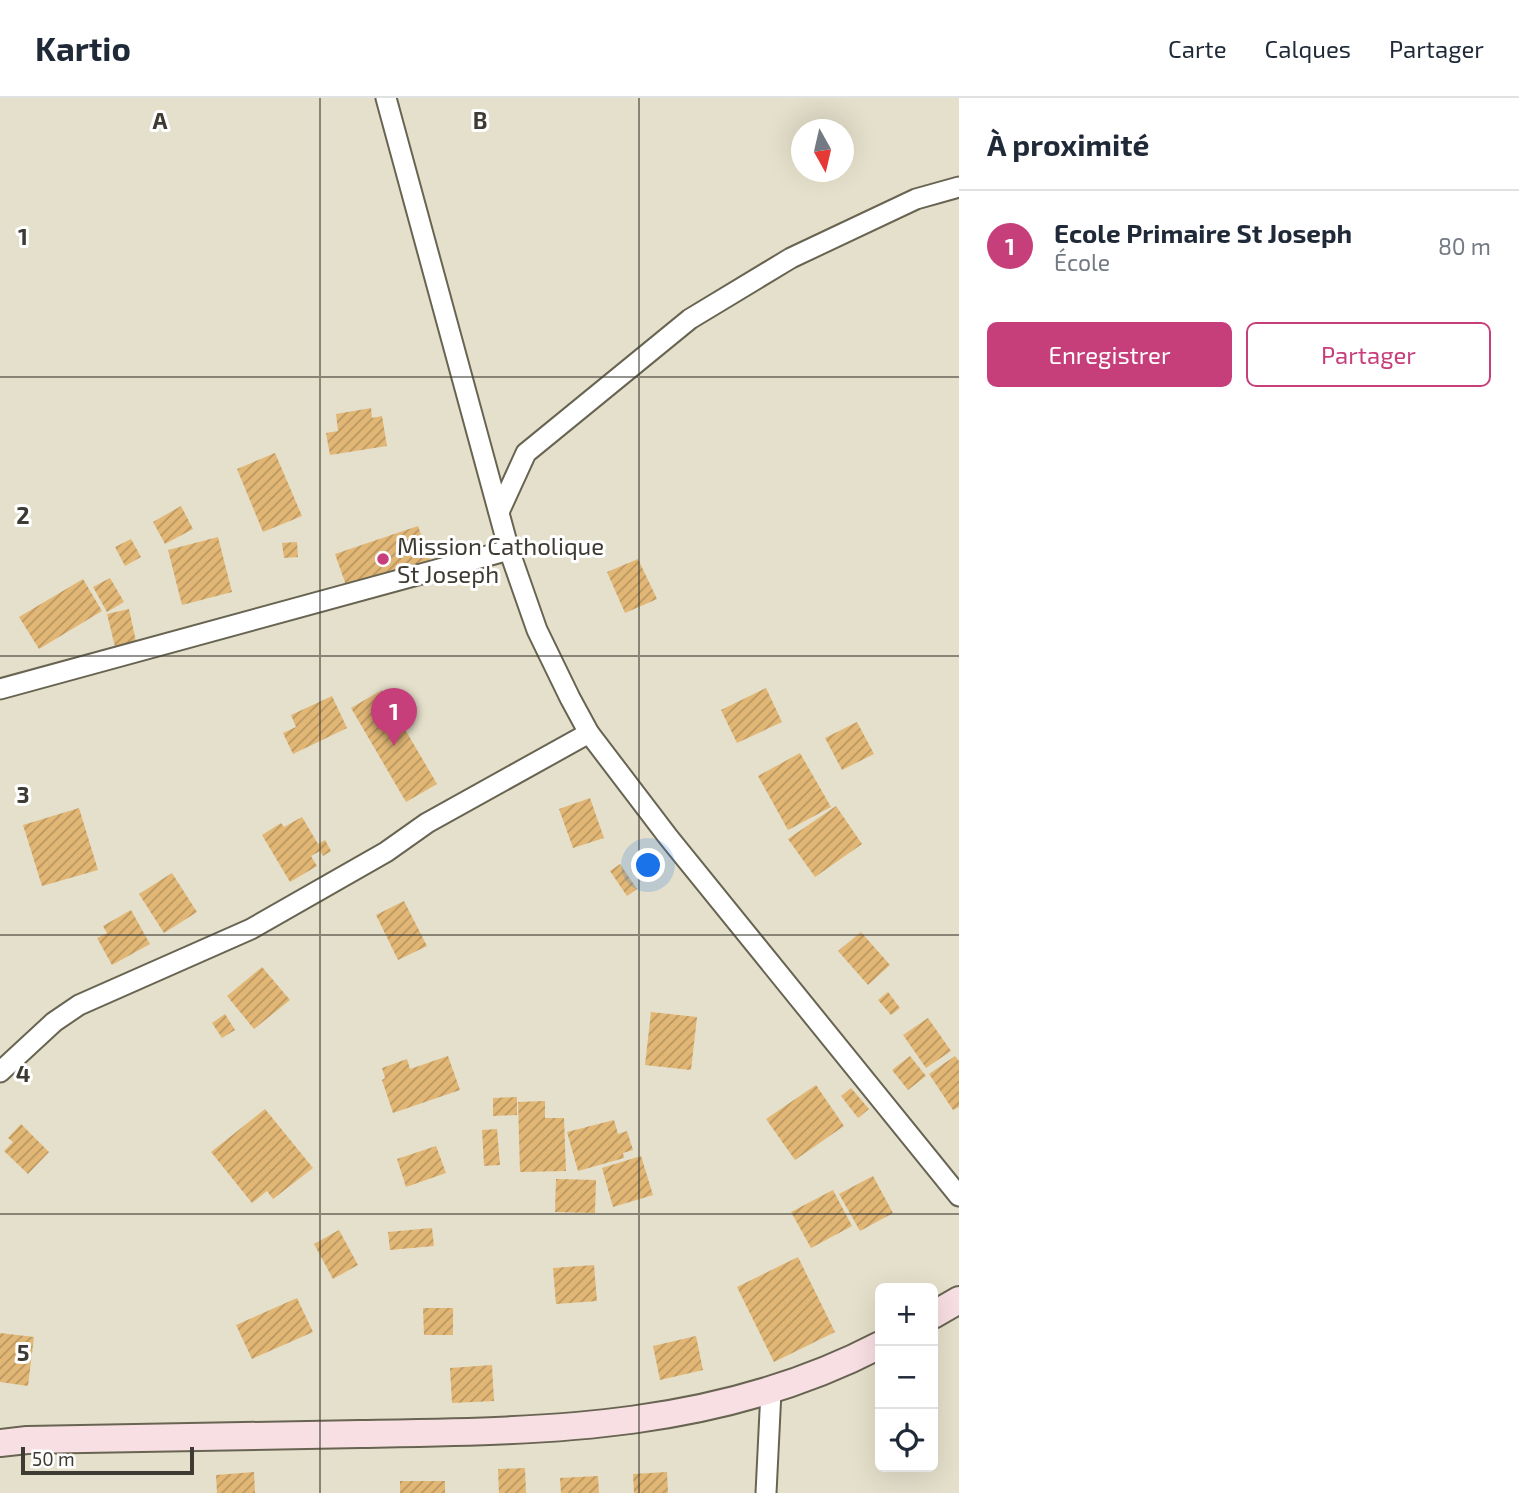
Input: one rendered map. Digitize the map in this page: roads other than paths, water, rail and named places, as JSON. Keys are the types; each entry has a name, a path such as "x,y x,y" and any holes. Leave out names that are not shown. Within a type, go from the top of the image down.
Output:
{"main road":[{"path":"938,1312 959,1300"},
{"path":"0,1444 27,1440 507,1433 640,1420 712,1408 771,1391 878,1346"}],"street":[{"path":"386,98 509,551 537,630 589,733 669,838 959,1196"},
{"path":"499,512 526,453 690,319 791,258 916,199 959,187"},
{"path":"0,689 509,551"},
{"path":"0,1072 54,1022 79,1005 251,929 376,859 437,817 589,733"},
{"path":"766,1493 771,1391"}],"place":[{"name":"Mission Catholique St Joseph","path":"383,559"},
{"name":"Ecole Primaire St Joseph","path":"394,746"}]}
